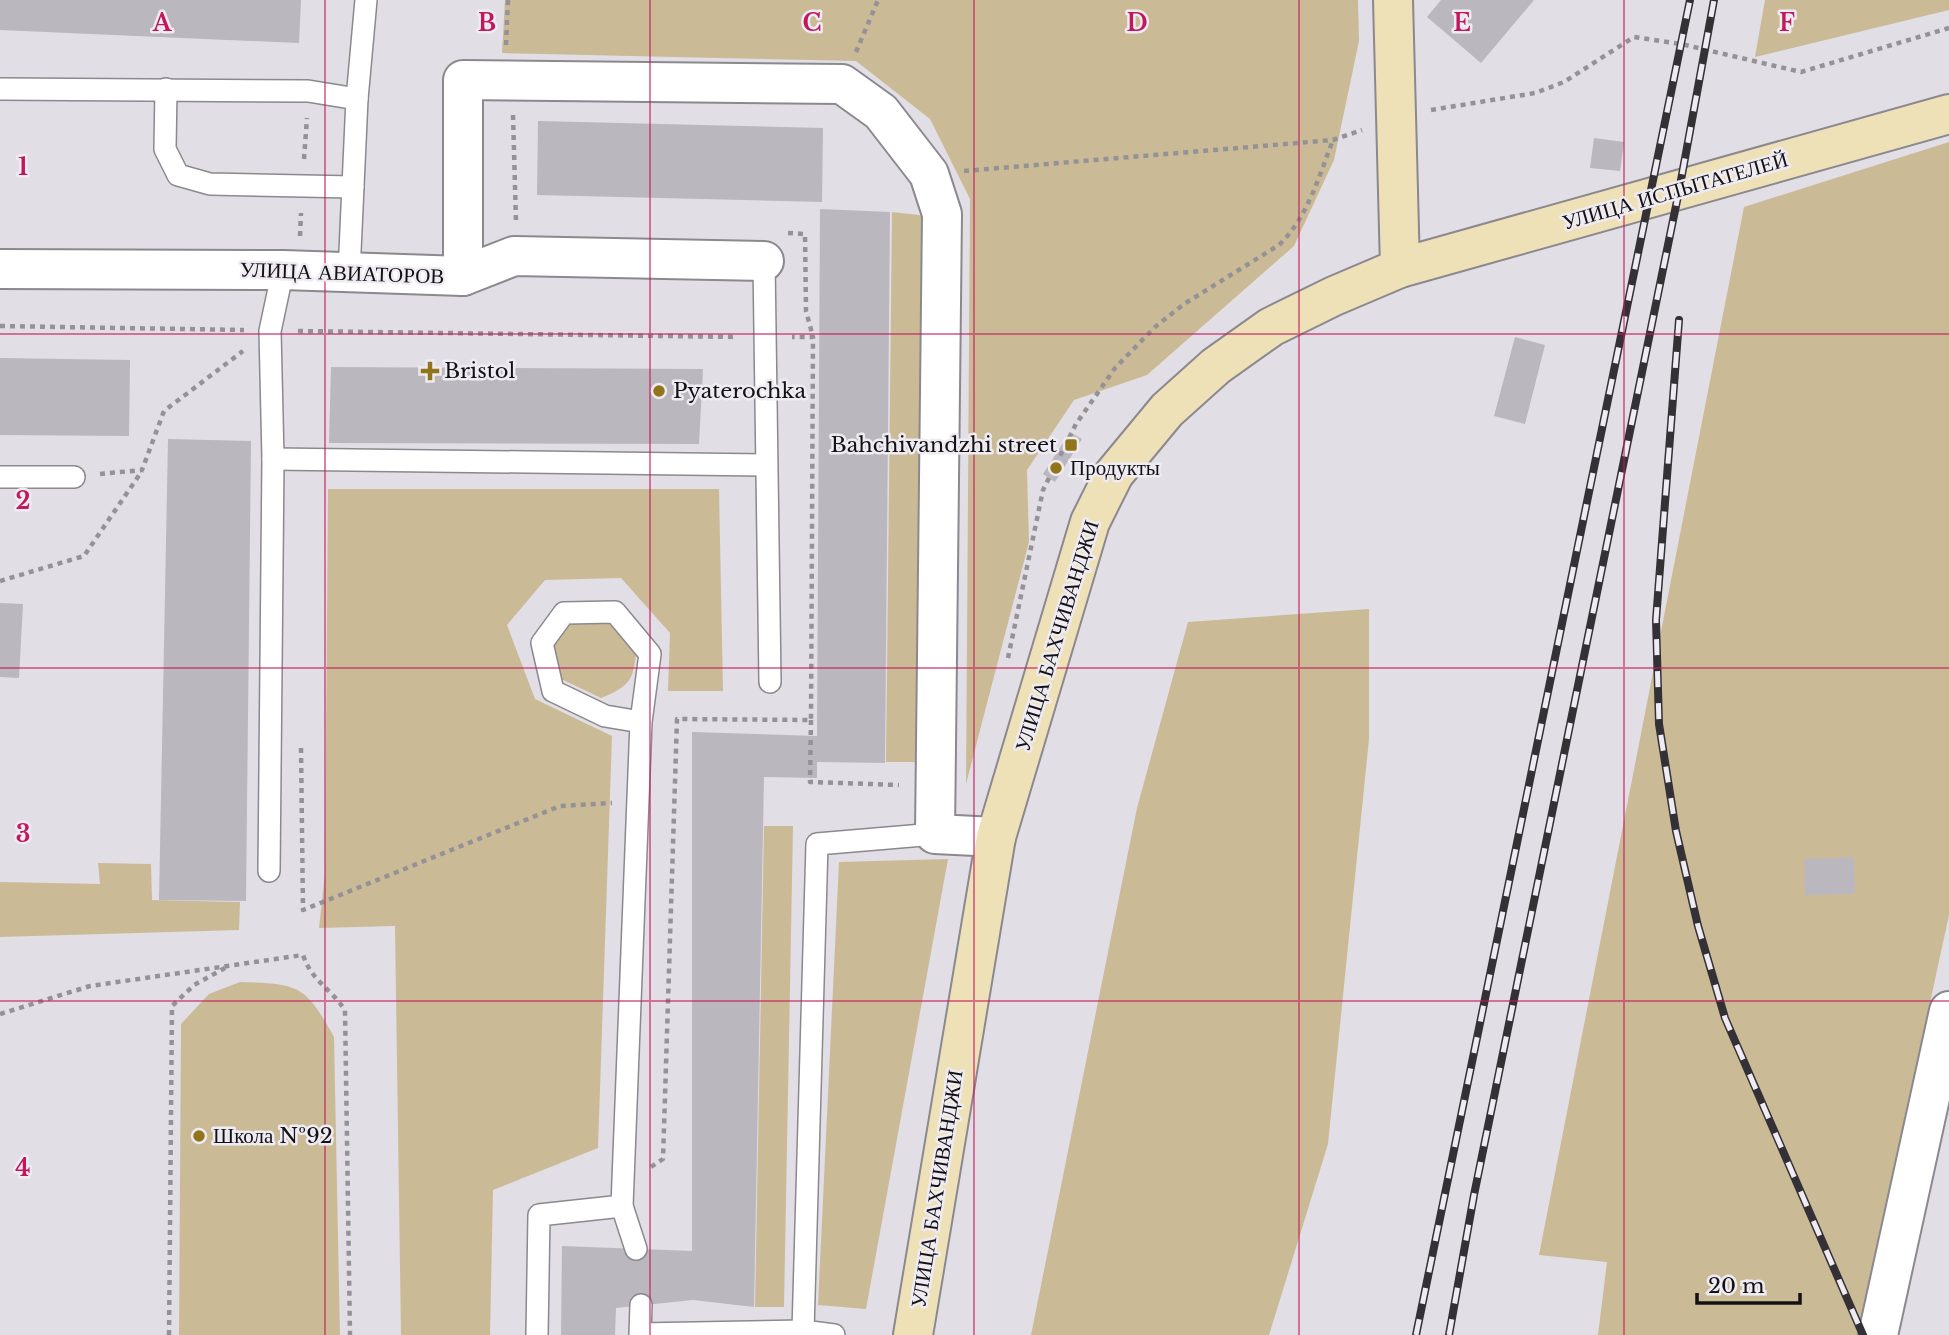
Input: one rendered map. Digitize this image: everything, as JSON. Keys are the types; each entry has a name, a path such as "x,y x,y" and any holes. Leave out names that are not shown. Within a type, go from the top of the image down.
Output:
{"main road":[{"path":"1393,0 1400,268"},
{"name":"УЛИЦА ИСПЫТАТЕЛЕЙ","path":"1400,268 1949,114"},
{"name":"УЛИЦА БАХЧИВАНДЖИ","path":"913,1335 996,837 1090,522 1114,474 1167,410 1216,366 1271,327 1400,268"}],"street":[{"path":"463,276 463,80 842,84 881,112 929,174 942,214 935,834 996,837"},
{"name":"УЛИЦА АВИАТОРОВ","path":"0,269 283,270 463,276 514,257 770,247"},
{"path":"1878,1335 1949,1011"}],"lane":[{"path":"349,273 357,99 366,0"},
{"path":"0,89 308,91 357,99"},
{"path":"166,89 165,149 178,174 210,184 353,187"},
{"path":"770,247 766,337 770,681"},
{"path":"269,871 273,459 270,331 283,270"},
{"path":"273,459 766,465"},
{"path":"0,477 74,477"},
{"path":"636,1249 622,1206 641,722 650,654 615,612 564,613 542,643 553,691 605,716 641,722"},
{"path":"803,1331 817,844 935,834"},
{"path":"537,1335 539,1215 622,1206"},
{"path":"641,1305 640,1335 803,1331 834,1335"}],"path":[{"path":"1426,111 1535,93 1564,82 1634,37 1681,44 1801,72 1949,28"},
{"path":"513,103 516,228"},
{"path":"929,174 1333,140 1363,130"},
{"path":"770,247 805,234 806,311 813,337 810,782 937,786"},
{"path":"0,326 813,337"},
{"path":"0,581 84,556 142,470 164,411 270,331"},
{"path":"74,477 142,470"},
{"path":"623,1183 663,1159 677,719 811,720"},
{"path":"303,910 560,806 640,801 673,787"},
{"path":"0,1014 90,986 303,955 310,975 330,988 345,1010 350,1335"},
{"path":"169,1335 172,1006 194,985 228,966"}],"shaded area":[{"path":"505,0 1358,0 1359,41 1334,160 1294,246 1147,375 1074,400 1027,470 1029,542 966,784 970,199 930,119 856,61 502,53"},
{"path":"1765,0 1949,0 1949,10 1755,57"},
{"path":"1949,142 1949,915 1858,1335 1598,1335 1607,1262 1539,1255 1744,207"},
{"path":"892,212 936,217 930,762 886,762"},
{"path":"328,489 719,489 723,691 668,691 670,633 621,578 545,580 507,625 535,699 612,736 598,1148 493,1190 490,1335 401,1335 395,926 319,928 325,873"},
{"path":"1369,609 1369,739 1328,1144 1269,1335 1031,1335 1137,808 1188,622"},
{"path":"609,610 637,646 630,680 620,689 601,698 557,677 545,634 563,611"},
{"path":"764,826 793,826 784,1307 755,1307"},
{"path":"948,859 866,1309 818,1305 839,862"},
{"path":"98,863 151,864 152,900 240,902 239,930 0,937 0,882 100,884"},
{"path":"240,982 276,984 299,991 316,1007 334,1037 340,1335 179,1335 181,1024 209,994"}],"building":[{"path":"0,0 301,0 299,43 0,30"},
{"path":"1441,0 1534,0 1481,63 1427,17"},
{"path":"538,121 823,128 822,202 537,195"},
{"path":"1594,138 1624,142 1620,171 1590,168"},
{"path":"820,209 890,212 885,763 817,762 817,778 764,777 754,1307 693,1300 616,1308 615,1335 561,1335 562,1246 692,1251 692,732 817,736"},
{"path":"1515,337 1545,345 1525,424 1494,416"},
{"path":"0,358 130,360 129,436 0,435"},
{"path":"331,367 703,369 699,444 329,443"},
{"path":"1070,432 1082,439 1055,482 1043,474"},
{"path":"168,439 251,441 246,901 159,900"},
{"path":"0,603 23,604 19,678 0,677"},
{"path":"1854,857 1855,894 1805,895 1804,859"}],"railway":[{"path":"1416,1335 1690,0"},
{"path":"1449,1335 1474,1195 1679,191 1714,0"},
{"path":"1679,320 1656,620 1659,724 1676,831 1698,926 1725,1018 1863,1335"}],"place":[{"name":"Bristol","path":"430,371"},
{"name":"Pyaterochka","path":"659,391"},
{"name":"Bahchivandzhi street","path":"1071,445"},
{"name":"Продукты","path":"1056,468"},
{"name":"Школа №92","path":"199,1136"}]}
